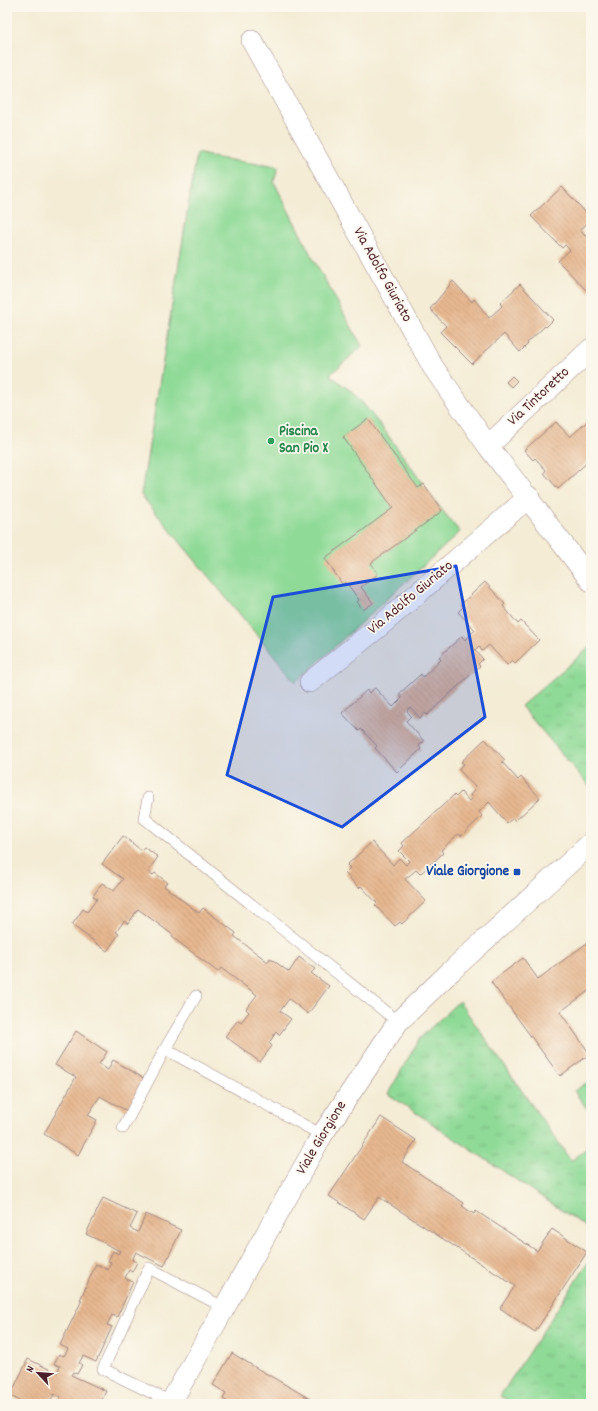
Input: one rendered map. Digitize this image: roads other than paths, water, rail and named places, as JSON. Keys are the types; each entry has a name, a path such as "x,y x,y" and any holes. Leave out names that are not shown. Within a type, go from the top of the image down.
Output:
{"street":[{"name":"Via Adolfo Giuriato","path":"252,41 433,367 488,446 529,497 591,581"},
{"name":"Via Tintoretto","path":"488,446 591,348"},
{"name":"Via Adolfo Giuriato","path":"310,682 381,625 529,497"},
{"name":"Viale Giorgione","path":"170,1403 322,1136 398,1022 451,970 591,842"}],"lane":[{"path":"148,798 144,818 398,1022"},
{"path":"123,1128 165,1049 196,996"},
{"path":"165,1049 322,1136"},
{"path":"170,1403 103,1369 149,1268 225,1308"}],"place":[{"name":"Piscina San Pio X","path":"271,441"},
{"name":"Viale Giorgione","path":"517,872"}]}
